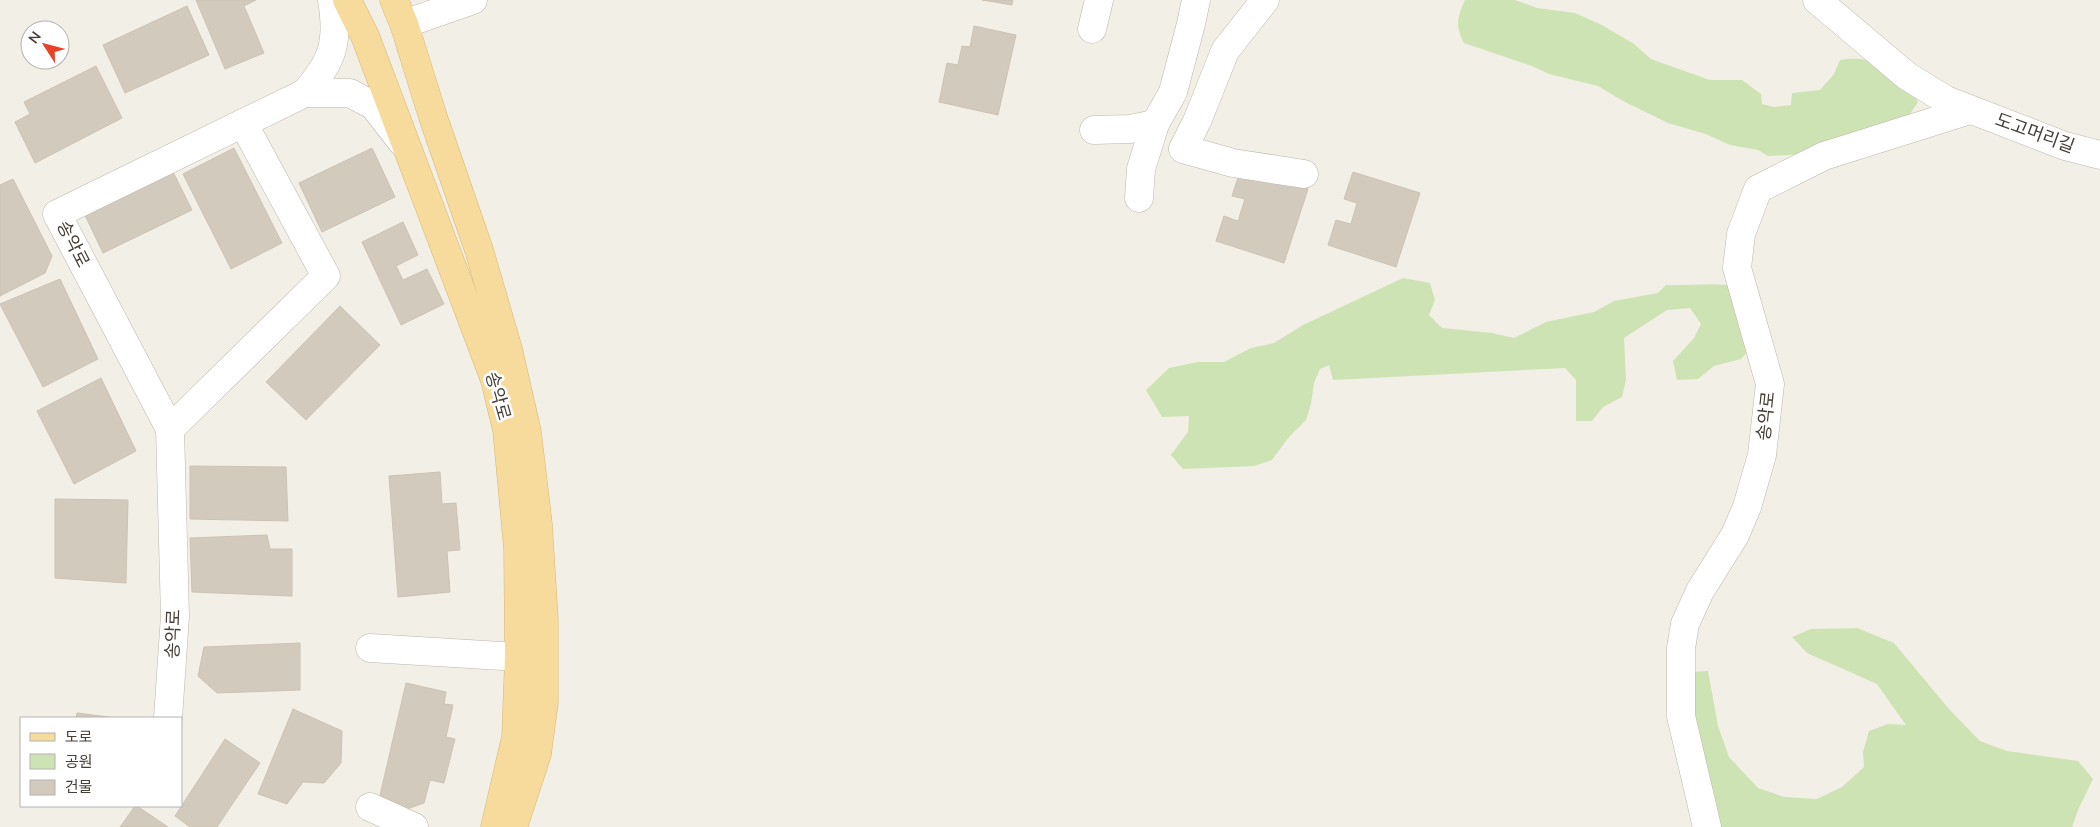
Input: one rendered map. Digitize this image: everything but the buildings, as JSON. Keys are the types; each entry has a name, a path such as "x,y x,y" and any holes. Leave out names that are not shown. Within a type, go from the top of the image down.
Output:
{"main road":[{"name":"송악로","path":"347,0 366,36 495,380 507,430 518,549 519,657 516,737 495,827"},
{"path":"399,12 479,250 508,349 527,432 538,524 544,620 544,702 537,754 513,827"}],"street":[{"path":"305,93 321,75 334,49 335,19 332,0"},
{"path":"399,12 473,0"},
{"path":"1092,29 1099,0"},
{"path":"1139,198 1141,169 1155,124 1173,92 1192,24 1196,0"},
{"path":"1265,0 1226,51 1198,119 1183,149 1233,163 1304,174"},
{"name":"도고머리길","path":"1817,0 1907,76 1946,100 2065,146 2100,155"},
{"name":"송악로","path":"168,717 175,616 170,429 57,214 305,93 350,93 374,106 408,149"},
{"name":"송악로","path":"1708,827 1681,716 1681,648 1685,624 1700,591 1735,535 1744,514 1762,455 1770,384 1737,268 1741,234 1758,189 1824,156 1970,110"},
{"path":"170,429 326,276 243,123"},
{"path":"1094,130 1130,129 1155,124"},
{"path":"370,648 519,657"},
{"path":"370,807 414,827"}],"green space":[{"path":"1465,0 1515,0 1537,8 1575,13 1602,25 1634,44 1651,59 1710,80 1742,80 1761,94 1762,104 1774,107 1791,105 1792,93 1820,90 1834,74 1840,60 1853,59 1873,62 1882,67 1915,95 1918,102 1902,126 1809,154 1768,156 1758,150 1730,145 1706,134 1668,123 1623,101 1598,86 1549,74 1532,66 1464,43 1459,32 1458,22"},
{"path":"1403,278 1430,283 1435,300 1429,315 1442,328 1492,333 1514,338 1546,322 1594,312 1614,301 1658,293 1666,285 1728,285 1749,350 1741,359 1714,366 1698,379 1677,380 1673,361 1694,338 1701,324 1690,308 1667,310 1624,338 1626,380 1622,397 1603,407 1592,421 1576,421 1576,380 1565,368 1333,380 1329,365 1320,369 1314,383 1311,404 1306,420 1289,437 1272,460 1254,466 1183,469 1171,455 1188,432 1189,416 1162,417 1146,390 1169,368 1198,362 1224,362 1251,348 1274,343 1303,325"},
{"path":"1857,628 1894,643 1949,709 1980,741 2007,751 2078,761 2093,779 2072,827 1707,827 1698,792 1693,672 1708,671 1718,726 1729,757 1758,788 1784,797 1817,799 1842,787 1864,767 1863,752 1869,731 1888,724 1906,725 1877,684 1807,653 1792,637 1811,629"}]}
